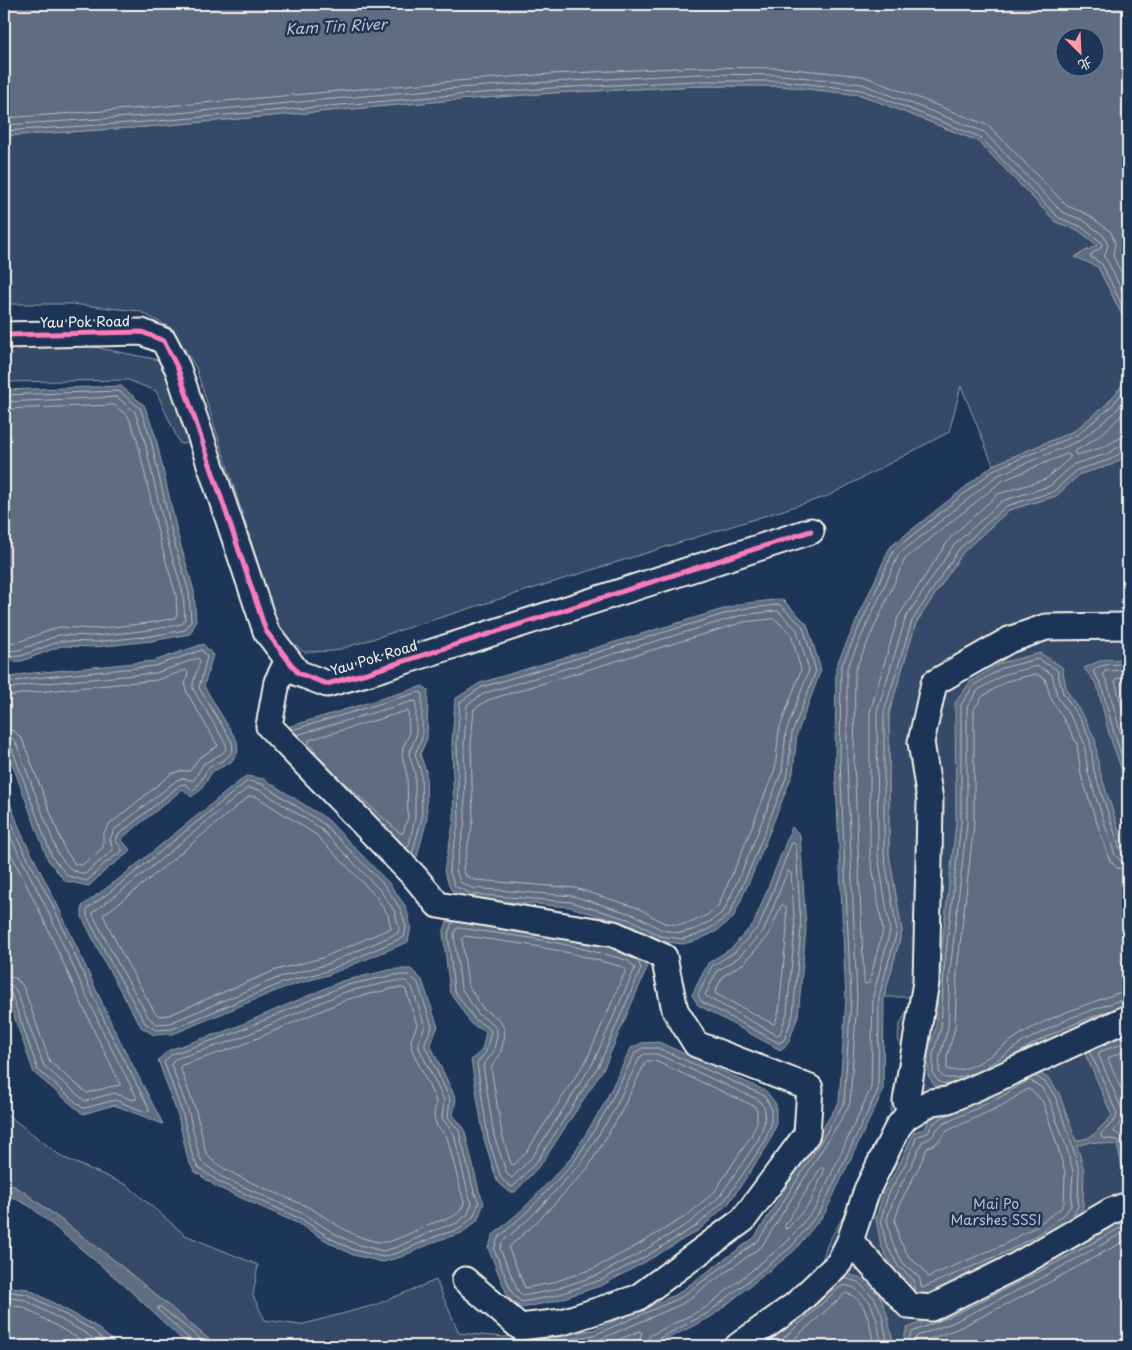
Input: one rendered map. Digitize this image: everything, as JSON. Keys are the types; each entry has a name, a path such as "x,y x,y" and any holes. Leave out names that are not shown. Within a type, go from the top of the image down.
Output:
{"street":[{"name":"Yau Pok Road","path":"4,335 142,332 164,341 178,368 266,631 298,673 327,684 811,531"},
{"path":"911,1114 906,1101 926,982 930,800 921,742 934,683 1009,640 1046,627 1128,626"},
{"path":"288,660 277,682 269,726 415,877 438,905 614,934 664,957 675,1010 696,1044 810,1088 807,1134 743,1220 637,1298 562,1322 520,1327 465,1280"},
{"path":"738,1346 795,1305 839,1263 850,1241 867,1190 898,1127 906,1116 931,1102 948,1100 1128,1018"},
{"path":"850,1241 909,1306 931,1308 1016,1266 1111,1211 1128,1205"}],"green space":[{"path":"698,86 781,86 861,95 978,141 1056,222 1078,230 1098,245 1076,256 1098,267 1123,317 1128,332 1128,378 1107,404 1074,431 993,465 961,386 949,432 828,496 334,651 304,652 280,632 196,368 173,329 139,311 71,304 4,304 4,136 146,127 552,93"},
{"path":"4,343 74,343 159,360 194,443 180,444 156,391 128,380 4,382"},
{"name":"Mai Po Marshes SSSI","path":"1128,455 1128,1346 715,1346 752,1324 797,1288 822,1261 827,1245 885,1142 890,1125 891,1108 904,1055 898,1040 899,1027 907,1010 909,997 884,997 902,931 889,854 889,713 916,623 963,552 1009,510 1056,496 1080,474 1111,465"},
{"path":"4,1112 62,1157 127,1185 185,1235 258,1265 253,1296 265,1320 300,1325 375,1305 436,1280 459,1333 504,1337 593,1330 498,1346 217,1346 114,1260 24,1192 4,1180"}],"water":[{"name":"Kam Tin River","path":"4,4 1128,4 1128,332 1123,317 1098,267 1075,257 1097,245 1078,230 1056,222 978,141 861,95 781,86 698,86 552,93 443,101 146,127 4,136"},
{"path":"1128,378 1128,455 1111,465 1080,474 1056,496 1009,510 963,552 916,623 889,713 889,854 902,931 884,997 883,1091 825,1213 794,1251 711,1317 653,1346 498,1346 593,1330 677,1294 755,1237 839,1102 846,999 835,761 836,666 890,547 993,465 1074,431 1107,404"},
{"path":"121,386 144,405 155,434 178,536 194,591 196,622 190,634 152,641 95,647 61,646 22,661 4,662 4,390"},
{"path":"782,599 807,624 821,670 797,734 793,773 733,918 717,931 698,940 683,944 658,941 632,926 570,907 469,899 451,890 444,871 454,820 452,743 455,699 480,683 740,604"},
{"path":"203,644 213,655 204,686 237,741 238,752 231,762 212,772 201,790 191,797 183,789 121,839 131,851 108,868 89,886 65,881 48,860 4,742 4,679 24,674 154,661"},
{"path":"1040,653 1062,667 1067,691 1095,739 1099,769 1128,858 1128,1009 1075,1028 1029,1051 943,1089 934,1085 928,1075 928,1053 936,1027 939,970 956,823 955,703 970,682 1000,663"},
{"path":"1128,659 1128,787 1109,734 1097,685 1084,668 1102,660"},
{"path":"423,686 428,690 427,739 420,754 426,771 427,819 417,857 406,864 281,729"},
{"path":"246,776 264,779 327,819 389,883 406,907 411,927 408,942 328,975 283,988 173,1034 154,1035 141,1027 105,963 82,917 82,906 120,878"},
{"path":"4,787 22,835 56,902 114,1029 163,1124 114,1105 83,1114 34,1073 4,988"},
{"path":"792,827 800,835 806,929 798,1016 788,1044 780,1050 698,1005 692,995 708,963 732,948 754,923"},
{"path":"455,916 633,950 643,960 647,968 604,1068 542,1163 515,1192 509,1192 497,1181 484,1139 471,1060 482,1050 486,1032 471,1024 450,992 443,933 448,919"},
{"path":"394,969 411,969 422,980 438,1027 430,1044 456,1099 453,1115 464,1128 479,1191 484,1203 477,1221 462,1233 439,1240 401,1257 383,1262 353,1255 299,1224 217,1187 194,1171 188,1160 178,1116 158,1060 169,1050 231,1029 342,981"},
{"path":"1128,1030 1128,1195 1117,1145 1090,1142 1077,1146 1084,1170 1083,1208 1075,1221 926,1299 909,1303 910,1282 894,1270 881,1246 876,1219 883,1194 914,1132 925,1129 928,1121 937,1115 1032,1068 1049,1079 1059,1093 1076,1141 1088,1138 1112,1116 1081,1046"},
{"path":"659,1042 766,1091 776,1104 776,1126 768,1145 729,1203 699,1230 603,1285 555,1301 522,1308 509,1299 488,1248 493,1235 525,1207 571,1158 603,1106 631,1048 642,1043"},
{"path":"4,1181 24,1192 114,1260 217,1346 191,1346 179,1337 123,1284 31,1207 4,1193"},
{"path":"1128,1218 1128,1346 904,1346 907,1328 949,1311 1029,1272"},
{"path":"844,1273 861,1278 880,1296 887,1314 894,1346 753,1346"},
{"path":"4,1286 28,1289 94,1325 119,1346 4,1346"}],"cycle path":[{"path":"4,335 142,332 164,341 178,369 266,631 298,673 327,684 370,672 811,531"}]}
